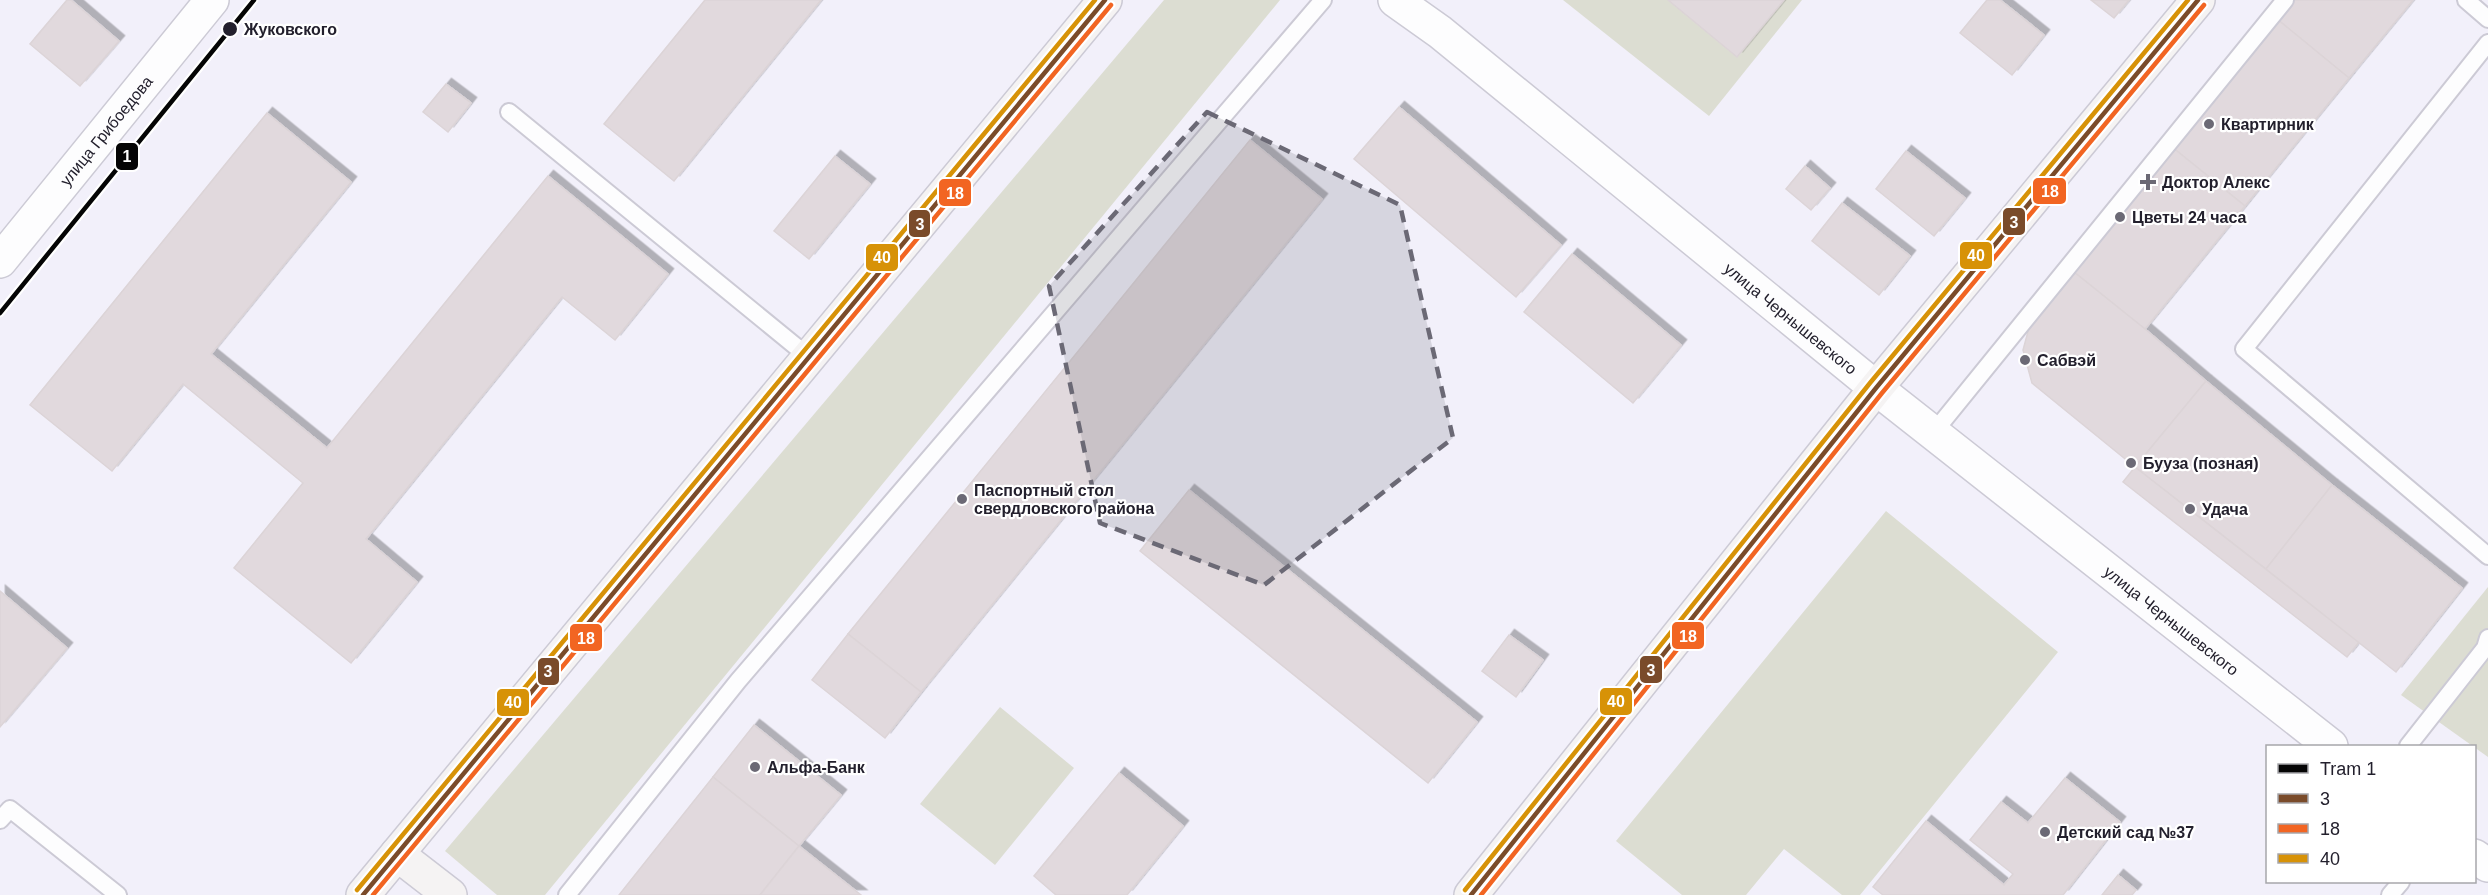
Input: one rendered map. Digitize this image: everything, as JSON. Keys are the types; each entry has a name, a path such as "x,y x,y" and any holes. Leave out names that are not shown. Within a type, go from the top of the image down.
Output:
{"main road":[{"path":"363,895 1106,0"},
{"path":"1471,895 1876,388 2198,0"},
{"path":"397,854 450,895"}],"street":[{"name":"улица Грибоедова","path":"0,261 212,0"},
{"name":"улица Чернышевского","path":"1395,0 1449,40 1876,388 2328,745"}],"lane":[{"path":"567,895 738,681 1323,0"},
{"path":"1934,432 2285,0"},
{"path":"2466,0 2488,19"},
{"path":"2488,43 2244,349 2488,556"},
{"path":"509,112 810,358"},
{"path":"2410,745 2485,648 2488,638"},
{"path":"0,820 10,810 118,895"},
{"path":"2390,895 2400,883"}],"highlighted area":[{"path":"1207,112 1400,205 1453,438 1264,585 1100,523 1049,286"}],"shaded area":[{"path":"1164,0 1280,0 545,895 497,895 445,851"},
{"path":"1563,0 1802,0 1709,116"},
{"path":"1886,511 2058,652 1860,895 1842,895 1784,849 1746,895 1682,895 1616,841"},
{"path":"2488,587 2488,757 2476,748 2476,745 2471,745 2401,695"},
{"path":"1000,707 1074,768 995,865 920,804"}],"building":[{"path":"67,0 71,0 119,41 80,86 30,44"},
{"path":"705,0 821,0 674,181 604,124"},
{"path":"1668,0 1784,0 1737,57"},
{"path":"1987,0 2000,0 2044,35 2012,75 1960,33"},
{"path":"2091,0 2129,0 2114,18"},
{"path":"2293,0 2413,0 2349,78 2277,19"},
{"path":"2277,19 2349,78 2245,206 2172,147"},
{"path":"446,84 471,103 448,132 423,112"},
{"path":"1399,107 1561,245 1516,297 1354,159"},
{"path":"267,113 351,182 211,354 327,448 548,176 668,274 615,340 562,297 366,539 417,582 351,663 234,568 303,483 183,384 112,471 30,405"},
{"path":"1250,140 1322,199 921,692 848,634"},
{"path":"2172,147 2245,206 2145,329 2074,272"},
{"path":"1906,151 1965,198 1934,236 1876,189"},
{"path":"835,156 870,184 809,259 774,231"},
{"path":"1805,166 1830,188 1811,210 1786,189"},
{"path":"1842,203 1910,256 1879,295 1812,241"},
{"path":"1572,254 1681,345 1633,403 1524,312"},
{"path":"2074,272 2206,381 2135,467 2032,383 2023,350 2032,317"},
{"path":"2206,381 2332,485 2266,569 2135,467"},
{"path":"2135,467 2359,642 2347,657 2123,482"},
{"path":"2332,485 2462,588 2396,672 2266,569"},
{"path":"1189,490 1477,722 1428,783 1140,551"},
{"path":"0,591 67,648 0,727"},
{"path":"848,634 921,692 885,738 812,680"},
{"path":"1509,635 1543,660 1516,697 1482,671"},
{"path":"754,725 841,795 799,846 713,777"},
{"path":"1119,773 1183,826 1127,895 1056,895 1034,876"},
{"path":"713,777 799,846 760,895 619,895"},
{"name":"Детский сад №37","path":"2065,778 2120,822 2063,895 1883,895 1873,887 1926,821 2004,885 2013,874 1970,840 2001,802 2028,823"},
{"path":"799,846 837,876 861,895 760,895"},
{"name":"Детский сад №37","path":"2118,875 2136,890 2132,895 2102,895"}],"tram line":[{"name":"1","path":"0,313 254,0"}],"transit line":[{"name":"40","path":"357,890 1095,0"},
{"name":"3","path":"363,895 1105,0"},
{"name":"40","path":"1465,890 1870,383 2188,0"},
{"name":"3","path":"1471,895 1876,388 2198,0"},
{"name":"18","path":"373,895 1111,5"},
{"name":"18","path":"1481,895 1882,393 2204,5"}],"place":[{"name":"Жуковского","path":"230,29"},
{"name":"Квартирник","path":"2209,124"},
{"name":"Доктор Алекс","path":"2148,182"},
{"name":"Цветы 24 часа","path":"2120,217"},
{"name":"Сабвэй","path":"2025,360"},
{"name":"Бууза (позная)","path":"2131,463"},
{"name":"Паспортный стол свердловского района","path":"962,499"},
{"name":"Удача","path":"2190,509"},
{"name":"Альфа-Банк","path":"755,767"},
{"name":"Детский сад №37","path":"2045,832"}]}
